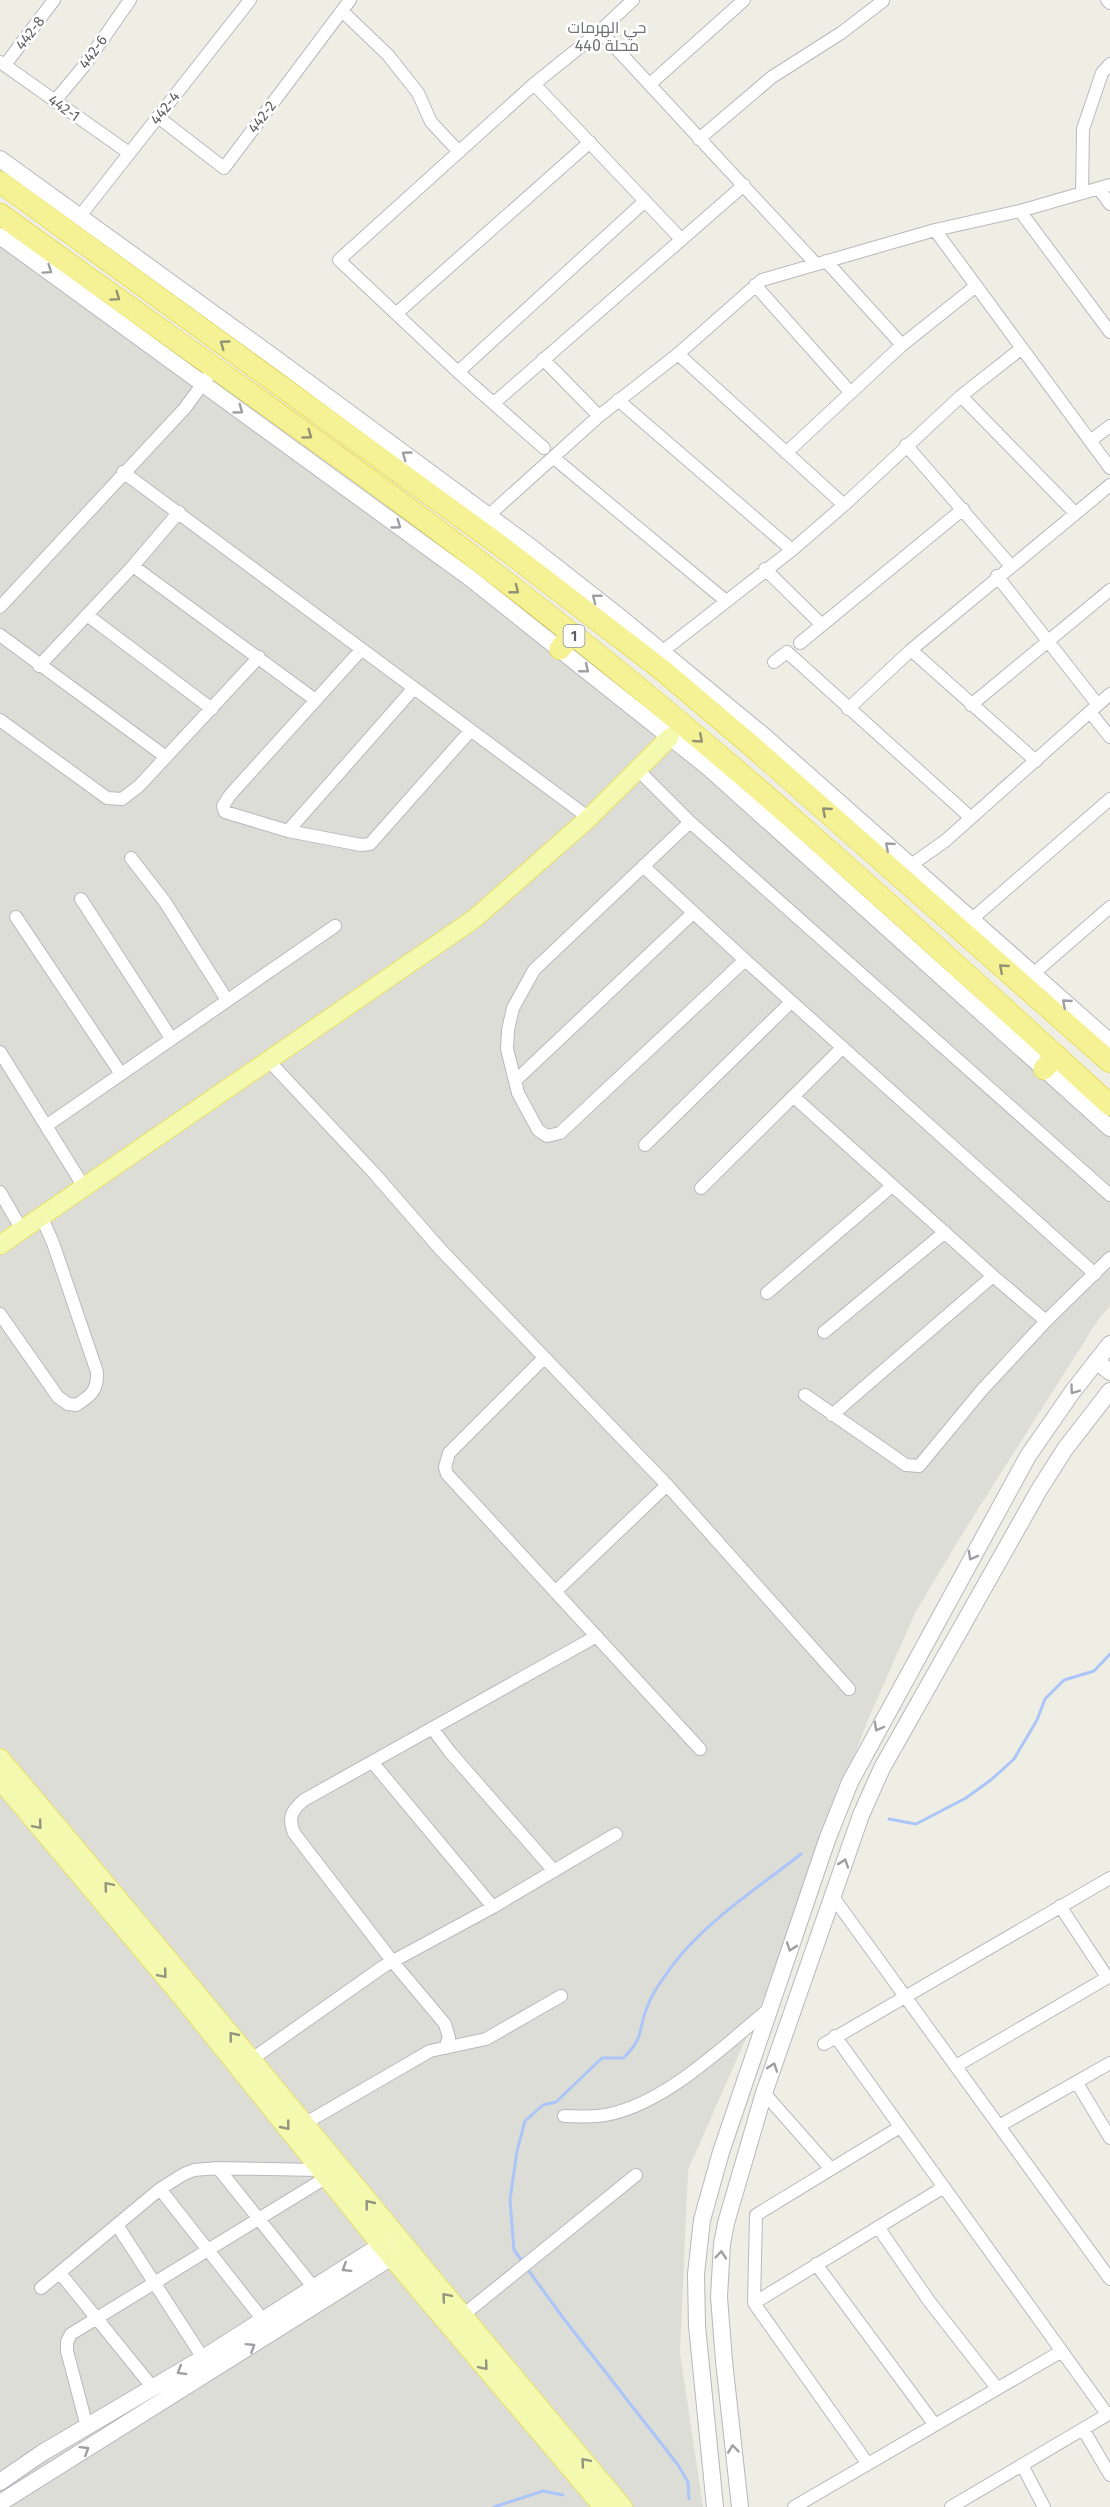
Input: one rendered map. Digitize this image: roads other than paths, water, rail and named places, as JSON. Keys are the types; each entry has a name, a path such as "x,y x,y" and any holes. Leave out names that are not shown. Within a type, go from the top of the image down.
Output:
{"highway":[{"name":"1","path":"0,182 273,368 363,434 498,544 610,620 661,669 758,741 1088,1032 1110,1062"},
{"name":"1","path":"0,214 210,375 481,563 566,641 666,726 831,854 1050,1062 1110,1105"},
{"path":"481,563 498,544"}],"main road":[{"path":"0,1245 474,919 589,818 638,770 666,726"},
{"path":"0,1758 252,2059 304,2124 394,2247 603,2507"},
{"path":"0,1780 174,1987 324,2174 462,2316 623,2507"}],"street":[{"name":"442-8","path":"2,63 54,0"},
{"name":"442-6","path":"54,102 84,66 129,0"},
{"name":"442-4","path":"80,216 250,0"},
{"name":"442-2","path":"158,117 224,168 350,0"},
{"path":"544,448 458,372 339,260 534,84 600,31 633,0"},
{"path":"650,84 744,0"},
{"path":"699,139 772,77 841,33 883,1"},
{"path":"342,11 388,55 418,93 431,122 459,152"},
{"path":"600,31 699,139 902,345"},
{"name":"442-1","path":"2,63 129,153"},
{"path":"1082,193 1083,129 1102,73 1110,64"},
{"path":"534,84 681,239"},
{"path":"397,313 590,142"},
{"path":"0,159 80,216 273,368"},
{"path":"494,403 744,185"},
{"path":"488,516 599,416 678,354 762,280 935,230 1020,211 1104,187 1110,204"},
{"path":"458,372 645,201"},
{"path":"1020,211 1110,332"},
{"path":"935,230 1110,468"},
{"path":"0,236 210,375 470,578 566,641"},
{"path":"755,285 850,392"},
{"path":"786,453 902,345 976,286"},
{"path":"663,651 792,550 961,396 1022,348"},
{"path":"678,354 844,505"},
{"path":"543,358 599,416"},
{"path":"0,607 123,472 185,408 210,375"},
{"path":"961,396 1075,513"},
{"path":"618,400 792,550"},
{"path":"1090,441 1110,426"},
{"path":"363,434 488,516 610,620 663,651 758,741 911,865 1034,974 1088,1032 1110,1042"},
{"path":"906,445 1011,566"},
{"path":"554,458 726,601"},
{"path":"123,472 589,818"},
{"path":"848,709 911,650 997,576 1110,485"},
{"path":"800,643 963,509"},
{"path":"39,666 133,566 179,512"},
{"path":"133,566 314,699"},
{"path":"765,569 822,625"},
{"path":"997,576 1049,642 1110,737"},
{"path":"971,705 1110,590"},
{"path":"87,615 212,709"},
{"path":"0,635 39,666 166,757"},
{"path":"361,650 314,699 230,795 223,806 225,812 288,831 361,845 370,844 471,730"},
{"path":"911,650 1036,761"},
{"path":"774,662 787,652 970,817"},
{"path":"0,720 107,798 122,799 130,795 259,657"},
{"path":"288,831 414,688"},
{"path":"911,865 945,841 1110,694"},
{"path":"638,770 690,822 1110,1195"},
{"path":"972,919 1110,799"},
{"path":"690,822 534,970 513,1008 507,1049 518,1093 538,1130 547,1136 560,1133 745,960"},
{"path":"131,858 165,902 227,1000"},
{"path":"643,866 1095,1274"},
{"path":"81,899 171,1038"},
{"path":"1034,974 1110,907"},
{"path":"515,1081 693,913"},
{"path":"16,917 121,1074"},
{"path":"46,1126 335,926"},
{"path":"645,1145 791,1002"},
{"path":"701,1188 842,1048"},
{"path":"0,1052 84,1186"},
{"path":"268,1060 374,1173 441,1250 667,1485 849,1689"},
{"path":"1050,1062 1110,1128"},
{"path":"795,1097 892,1186 1046,1321"},
{"path":"767,1293 892,1186"},
{"path":"0,1192 22,1230"},
{"path":"0,1314 58,1397 68,1404 76,1405 95,1392 96,1372 53,1243 41,1216"},
{"path":"824,1332 945,1232"},
{"path":"805,1395 906,1465 919,1466 982,1390 1046,1321 1110,1258"},
{"path":"832,1415 993,1276"},
{"path":"715,2507 697,2326 699,2238 706,2202 721,2152 839,1808 863,1755 1028,1456 1110,1344"},
{"path":"544,1358 449,1453 445,1467 447,1474 700,1749"},
{"path":"1096,1361 1110,1372"},
{"path":"740,2507 724,2361 720,2278 726,2223 764,2093 861,1815 896,1740 1039,1490 1065,1449 1110,1391"},
{"path":"555,1592 667,1485"},
{"path":"445,2048 449,2038 445,2024 393,1962 302,1844 290,1822 295,1808 304,1800 595,1637"},
{"path":"432,1728 450,1752 554,1871"},
{"path":"373,1763 493,1907"},
{"path":"252,2059 393,1962 493,1907 616,1834"},
{"path":"824,2044 1110,1878"},
{"path":"833,1897 1110,2279"},
{"path":"956,2066 1108,1976 1060,1906"},
{"path":"804,1911 823,1924"},
{"path":"304,2124 430,2051 486,2039 561,1996"},
{"path":"564,2115 598,2116 628,2108 674,2086 770,2008"},
{"path":"835,2036 1109,2414 951,2507"},
{"path":"999,2126 1110,2063"},
{"path":"1077,2083 1110,2138"},
{"path":"764,2093 831,2169"},
{"path":"868,2464 754,2303 756,2215 900,2127"},
{"path":"41,2288 160,2189 194,2170 218,2168 324,2174"},
{"path":"218,2168 314,2288"},
{"path":"87,2427 67,2342 71,2334 154,2285 324,2174"},
{"path":"462,2316 636,2175"},
{"path":"754,2303 944,2187"},
{"path":"160,2189 263,2320"},
{"path":"117,2225 202,2358"},
{"path":"878,2227 930,2301 997,2388"},
{"path":"0,2482 42,2453 153,2388 314,2288 394,2247"},
{"path":"0,2503 394,2247"},
{"path":"816,2264 935,2425"},
{"path":"60,2273 153,2388"},
{"path":"794,2507 1062,2350"},
{"path":"1083,2429 1110,2475"},
{"path":"42,2453 52,2470"},
{"path":"1022,2465 1044,2507"}],"waterway":[{"path":"889,1819 916,1824 966,1798 992,1779 1014,1759 1037,1720 1045,1699 1064,1680 1094,1671 1110,1654"},
{"path":"522,2261 514,2250 510,2200 517,2151 525,2121 543,2105 556,2102 602,2058 623,2058 638,2038 653,1994 688,1946 735,1905 801,1854"},
{"path":"526,2267 678,2465 688,2482 689,2499"},
{"path":"494,2507 543,2491 563,2495"}],"district":[{"name":"حي الهرمات محلة 440","path":"607,36"}]}
